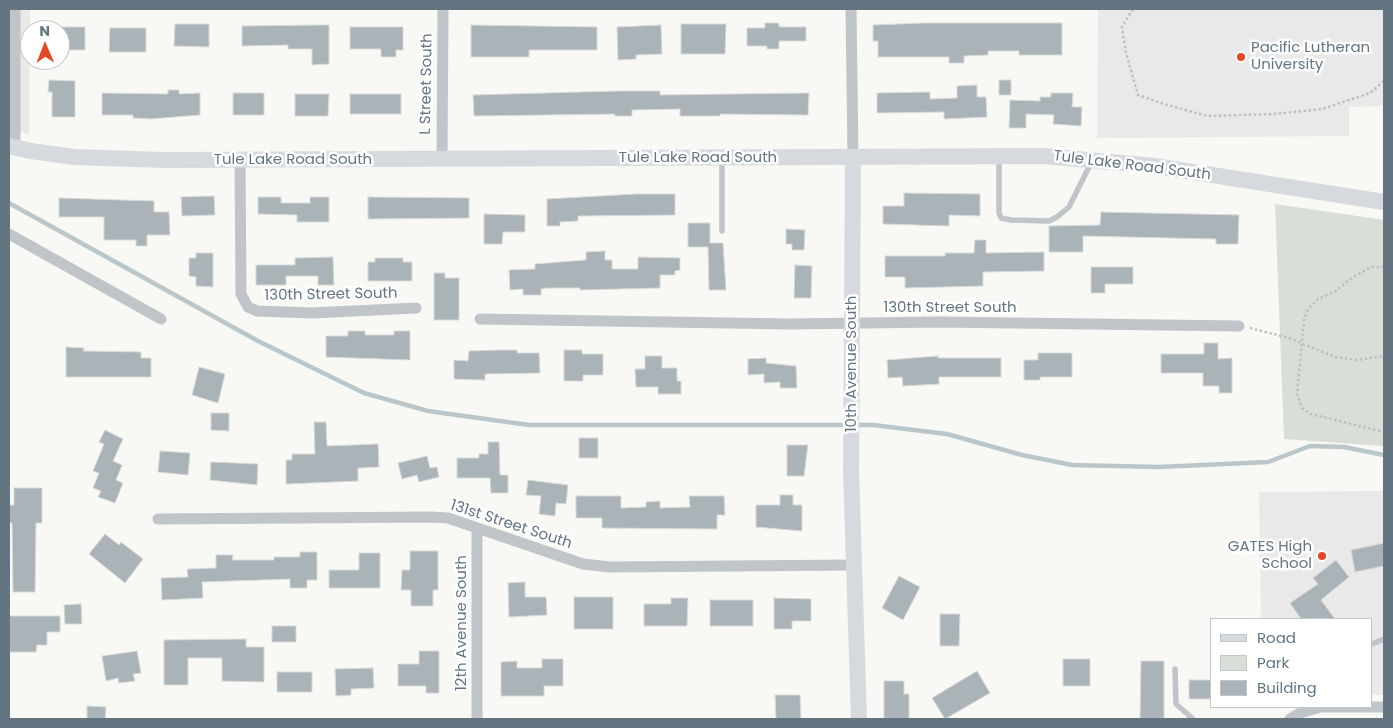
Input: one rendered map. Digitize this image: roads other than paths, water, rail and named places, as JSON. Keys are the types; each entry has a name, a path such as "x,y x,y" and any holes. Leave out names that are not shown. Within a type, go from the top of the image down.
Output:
{"street":[{"path":"12,147 15,9"},
{"name":"L Street South","path":"442,159 443,9"},
{"name":"10th Avenue South","path":"851,9 854,157 851,471 859,719"},
{"name":"Tule Lake Road South","path":"12,147 74,156 240,160 854,157 1093,159 1155,166 1384,202"},
{"name":"130th Street South","path":"240,160 240,285 242,301 248,307 257,311 312,312 416,308"},
{"path":"9,234 161,319"},
{"name":"130th Street South","path":"480,319 853,324 939,322 1239,326"},
{"name":"131st Street South","path":"158,518 448,518 583,564 610,567 854,565"},
{"name":"12th Avenue South","path":"477,528 477,719"},
{"path":"1290,719 1300,713 1318,708"}],"lane":[{"path":"999,157 999,213 1001,218 1049,221 1057,218 1069,207 1093,159"},
{"path":"722,158 722,231"},
{"path":"1175,669 1176,704 1193,719"}],"waterway":[{"path":"9,203 258,341 364,393 428,411 529,425 873,425 947,434 1022,455 1072,465 1159,467 1268,462 1310,446 1344,447 1384,455"}],"place":[{"name":"Pacific Lutheran University","path":"1241,57"},
{"name":"GATES High School","path":"1322,556"}]}
